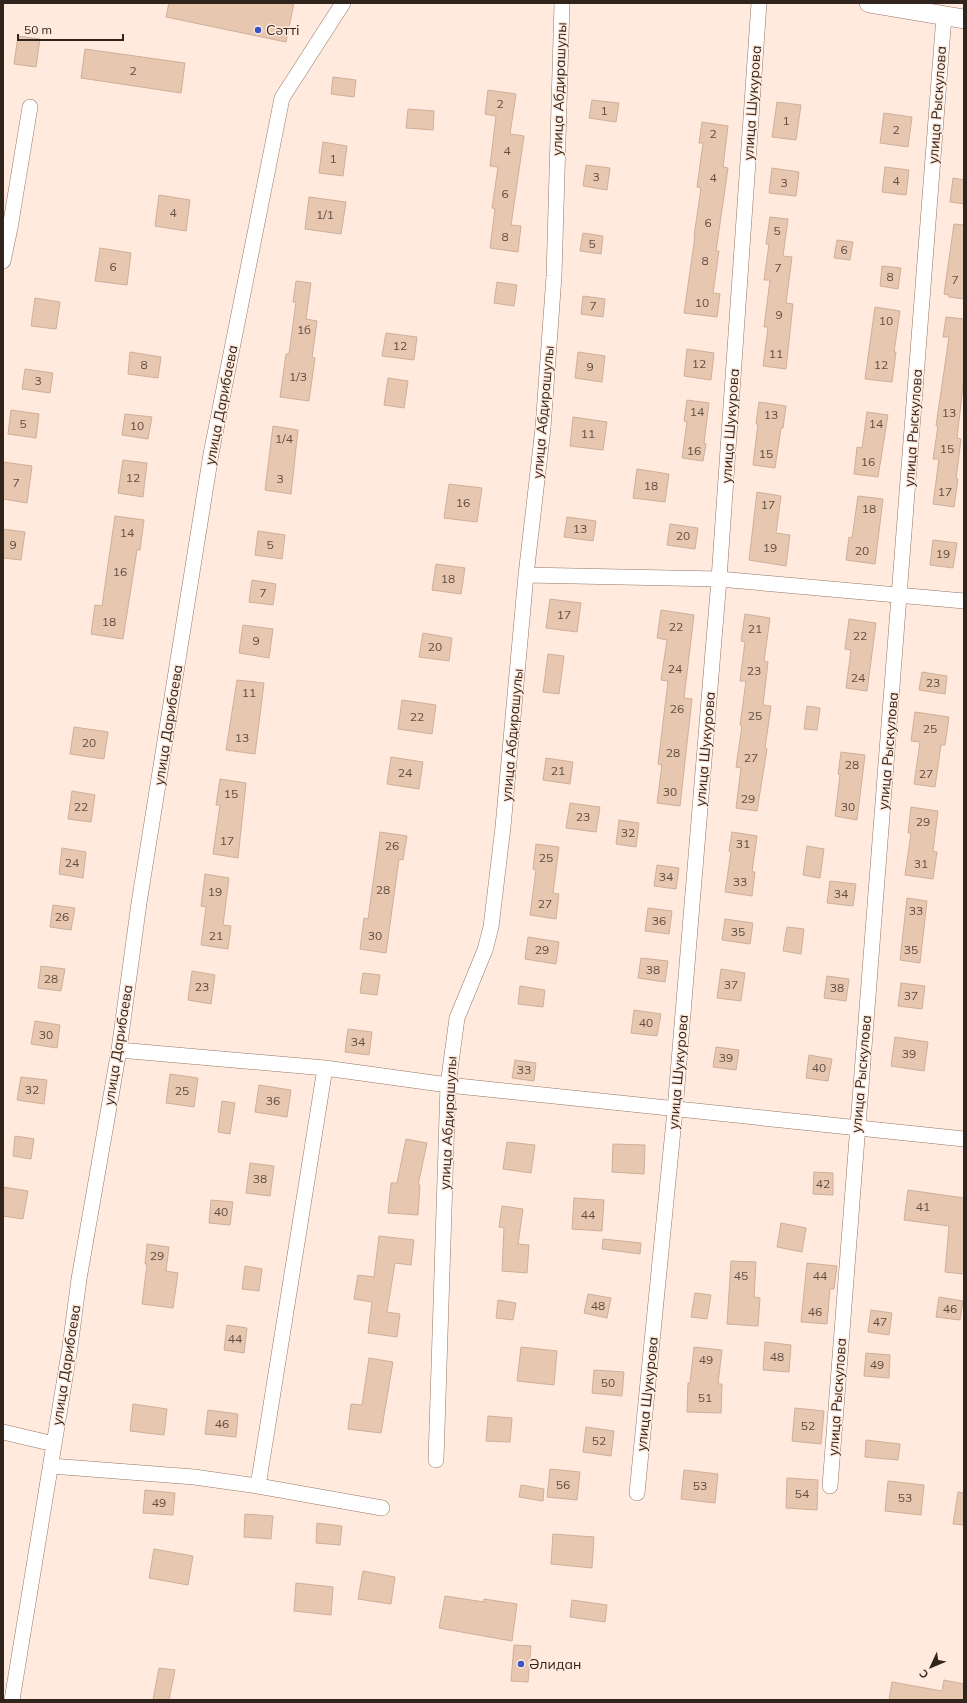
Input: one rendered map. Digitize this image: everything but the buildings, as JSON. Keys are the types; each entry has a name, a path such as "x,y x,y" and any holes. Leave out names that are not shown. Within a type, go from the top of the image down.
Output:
{"street":[{"name":"улица Дарибаева","path":"12,1700 70,1347 79,1279 119,1050 141,895 211,454 282,98 343,3"},
{"name":"улица Абдирашулы","path":"436,1460 448,1085 457,1018 485,950 491,927 503,827 526,575 543,428 554,276 562,3"},
{"name":"улица Шукурова","path":"637,1493 675,1110 720,579 759,3"},
{"path":"869,3 964,19"},
{"name":"улица Рыскулова","path":"830,1486 944,16"},
{"path":"3,261 30,107"},
{"path":"526,575 720,579 964,601"},
{"path":"119,1050 325,1068 448,1085 675,1110 964,1139"},
{"path":"258,1486 325,1068"},
{"path":"3,1432 54,1444"},
{"path":"51,1466 194,1477 258,1486 382,1508"}],"place":[{"name":"Сәтті","path":"258,30"},
{"name":"Әлидан","path":"521,1664"}]}
